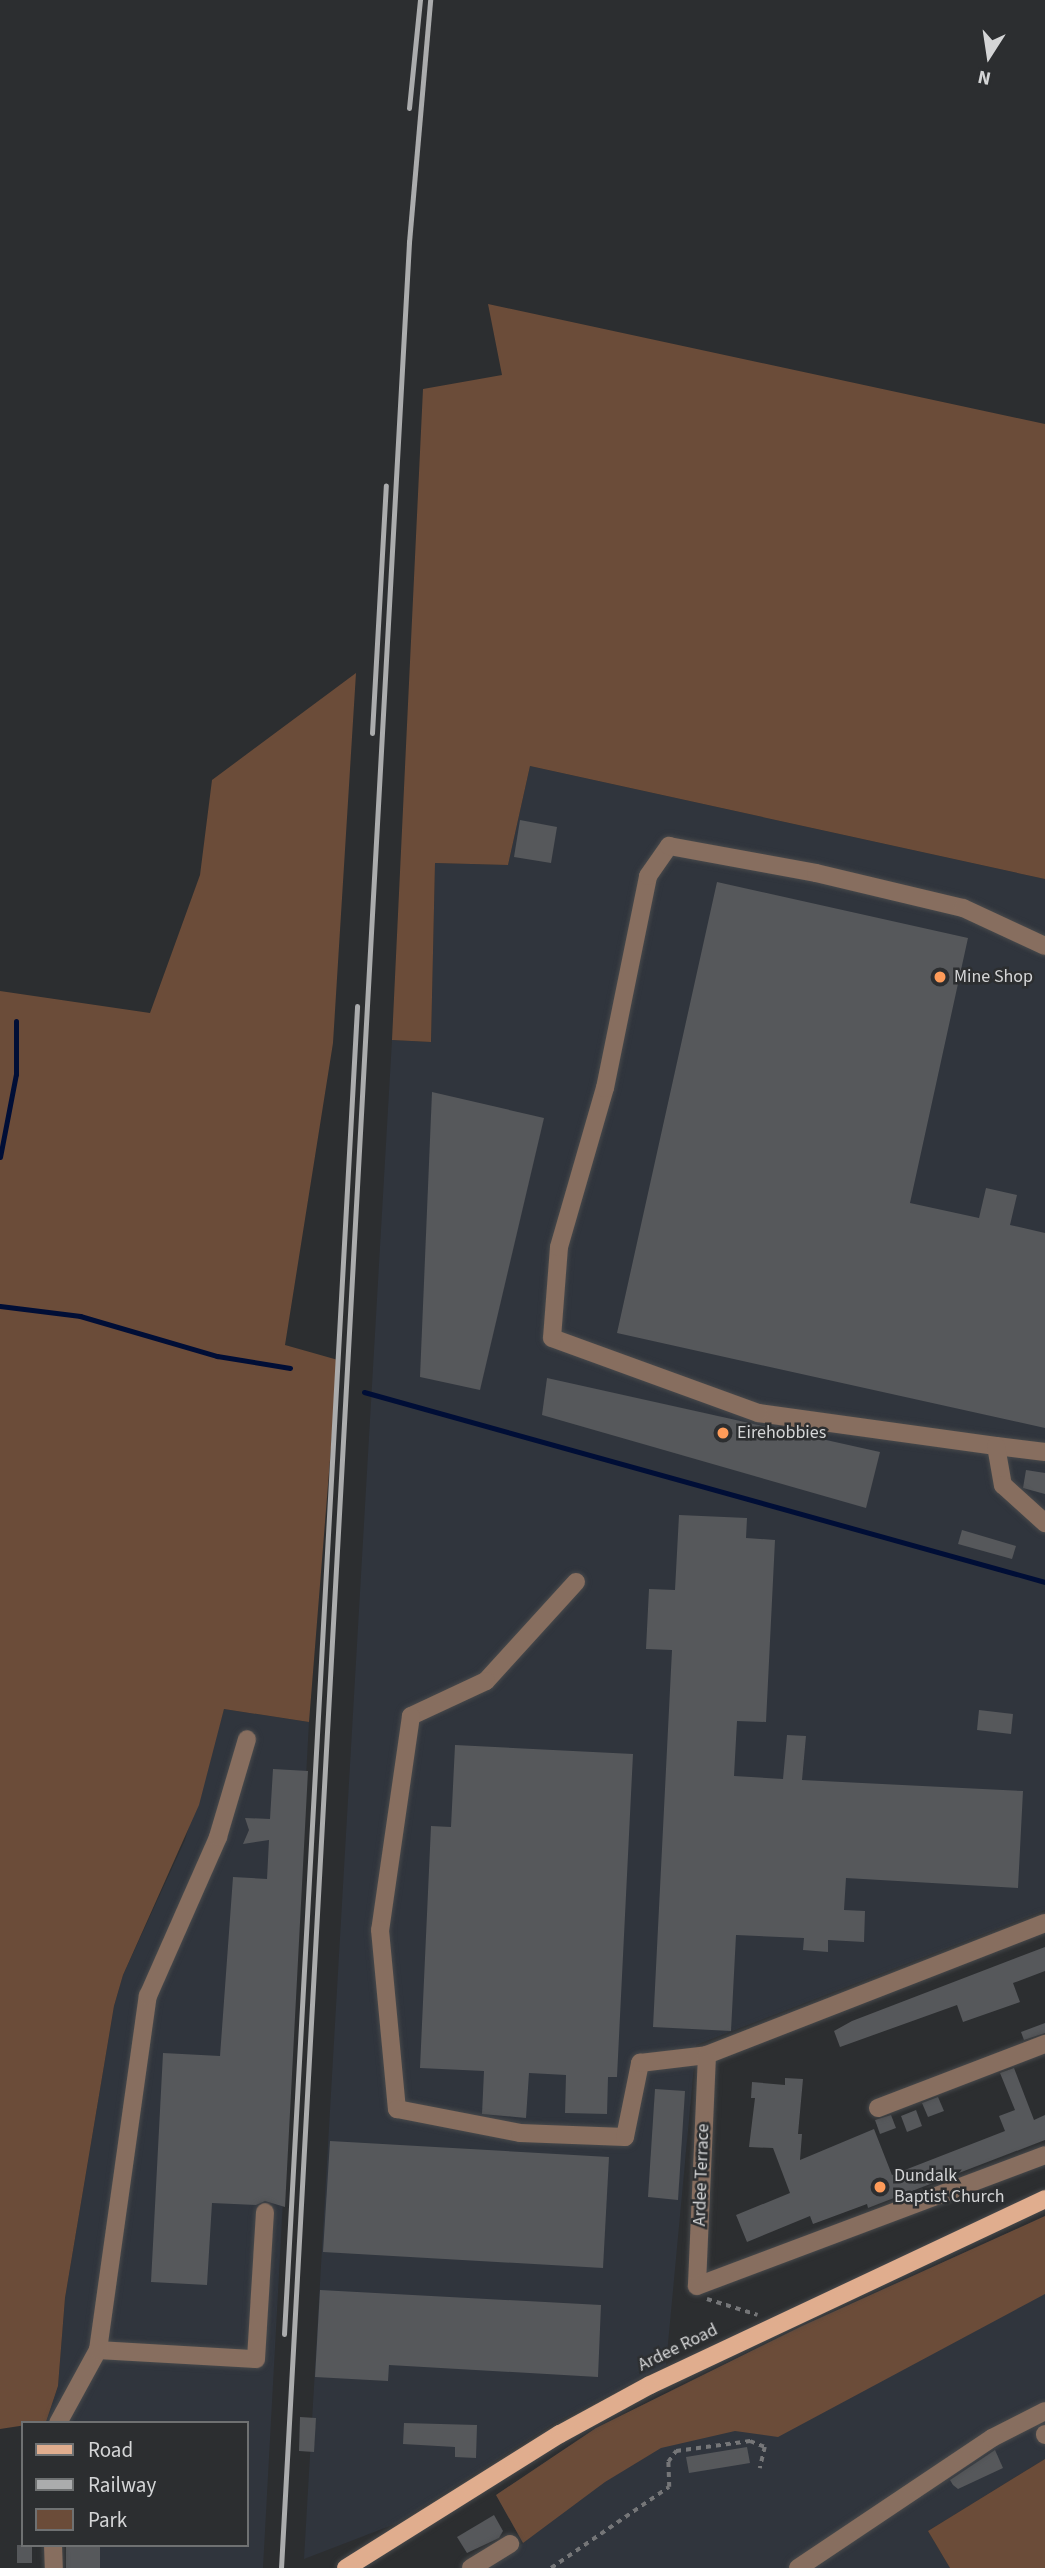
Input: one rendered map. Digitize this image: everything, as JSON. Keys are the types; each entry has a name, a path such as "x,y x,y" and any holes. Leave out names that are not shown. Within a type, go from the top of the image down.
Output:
{"main road":[{"name":"Ardee Road","path":"346,2568 560,2434 650,2385 1045,2199"}],"street":[{"path":"1045,946 963,908 816,873 668,846 648,876 605,1088 559,1247 552,1338 758,1413 1045,1452"},
{"path":"996,1446 1003,1485 1045,1522"},
{"path":"576,1582 486,1681 411,1716 380,1930 397,2109 520,2133 625,2137 640,2063 707,2055 1045,1923"},
{"path":"59,2421 98,2350 148,1996 218,1837 247,1739"},
{"path":"878,2108 1045,2044"},
{"name":"Ardee Terrace","path":"697,2286 707,2055"},
{"path":"697,2286 1045,2155"},
{"path":"98,2350 256,2359 265,2212"},
{"path":"798,2568 992,2438 1045,2412"},
{"path":"471,2568 510,2544"},
{"path":"53,2547 54,2568"}],"path":[{"path":"697,2286 711,2304 754,2312 769,2328"},
{"path":"551,2568 669,2487 668,2462 676,2451 750,2441 765,2447 760,2468"}],"shaded area":[{"path":"530,766 1045,879 1045,1910 696,2045 666,2365 554,2423 395,2524 304,2559 392,1040 431,1042 435,863 508,865"},
{"path":"224,1709 309,1722 263,2568 66,2568 66,2547 248,2547 248,2421 46,2421 58,2386 65,2298 114,2006 123,1975 185,1840"},
{"path":"1045,2216 1045,2459 928,2531 950,2568 487,2568 523,2543 496,2495 596,2428 802,2326"}],"green space":[{"path":"488,304 1045,424 1045,879 530,766 508,865 435,863 431,1042 392,1040 423,389 502,375"},
{"path":"356,673 333,1043 285,1345 338,1360 309,1722 224,1709 199,1805 123,1975 114,2006 65,2298 58,2386 46,2421 21,2421 21,2426 0,2429 0,991 150,1013 200,875 212,780"},
{"path":"1045,2216 1045,2294 778,2437 735,2431 661,2448 605,2482 523,2543 496,2495 596,2428 802,2326"},
{"path":"1045,2459 1045,2568 950,2568 928,2531"}],"building":[{"path":"520,820 557,827 551,863 514,857"},
{"path":"717,882 968,938 910,1203 979,1218 986,1188 1017,1195 1010,1225 1045,1233 1045,1428 617,1333"},
{"path":"432,1092 544,1118 480,1390 420,1377"},
{"path":"547,1378 880,1452 866,1508 542,1415"},
{"path":"1026,1470 1045,1473 1045,1494 1023,1488"},
{"path":"679,1515 747,1518 746,1538 775,1540 766,1722 737,1721 734,1776 783,1779 787,1735 806,1736 802,1780 1023,1791 1018,1888 846,1878 844,1910 865,1911 864,1942 828,1940 828,1952 803,1950 804,1938 736,1935 731,2031 653,2027 672,1650 646,1649 649,1589 675,1590"},
{"path":"962,1530 1016,1546 1012,1559 958,1544"},
{"path":"979,1710 1013,1714 1011,1734 977,1730"},
{"path":"455,1745 633,1754 617,2077 608,2077 607,2114 565,2113 566,2075 529,2073 526,2118 482,2114 484,2071 420,2068 431,1826 451,1827"},
{"path":"273,1769 308,1771 285,2207 265,2201 256,2205 212,2203 207,2285 151,2282 163,2053 220,2056 233,1877 267,1879 269,1840 243,1844 249,1830 245,1818 270,1819"},
{"path":"1045,1947 1045,1971 1013,1983 1020,2002 963,2022 957,2005 840,2047 834,2031 852,2021"},
{"path":"1045,2023 1045,2033 1024,2040 1021,2032"},
{"path":"1014,2068 1034,2120 1045,2115 1045,2140 868,2208 867,2204 813,2224 810,2216 747,2242 736,2215 790,2193 773,2148 749,2147 755,2098 751,2098 752,2082 785,2085 785,2078 803,2079 798,2134 802,2134 800,2160 874,2129 892,2175 1005,2131 999,2116 1015,2110 1000,2073"},
{"path":"655,2089 685,2091 678,2200 648,2197"},
{"path":"938,2097 944,2111 928,2117 922,2103"},
{"path":"916,2110 922,2126 907,2132 901,2116"},
{"path":"891,2115 896,2128 880,2134 875,2120"},
{"path":"330,2141 609,2157 603,2268 323,2252"},
{"path":"320,2290 601,2305 598,2377 389,2365 388,2381 315,2377"},
{"path":"300,2417 316,2418 314,2452 299,2451"},
{"path":"404,2423 477,2425 476,2458 455,2457 455,2447 403,2444"},
{"path":"747,2447 750,2463 689,2473 686,2457"},
{"path":"995,2450 1003,2468 958,2489 953,2485 950,2480"},
{"path":"494,2515 503,2531 499,2538 467,2553 457,2537"},
{"path":"17,2545 32,2547 32,2563 17,2563"},
{"path":"66,2547 100,2547 100,2568 66,2568"}],"waterway":[{"path":"0,1157 16,1074 16,1021"},
{"path":"0,1306 80,1316 217,1356 290,1368"},
{"path":"364,1392 1045,1582"}],"railway":[{"path":"409,108 420,0"},
{"path":"281,2568 409,242 430,0"},
{"path":"372,733 386,485"},
{"path":"284,2334 357,1006"}],"place":[{"name":"Mine Shop","path":"940,977"},
{"name":"Eirehobbies","path":"723,1433"},
{"name":"Dundalk Baptist Church","path":"880,2187"}]}
